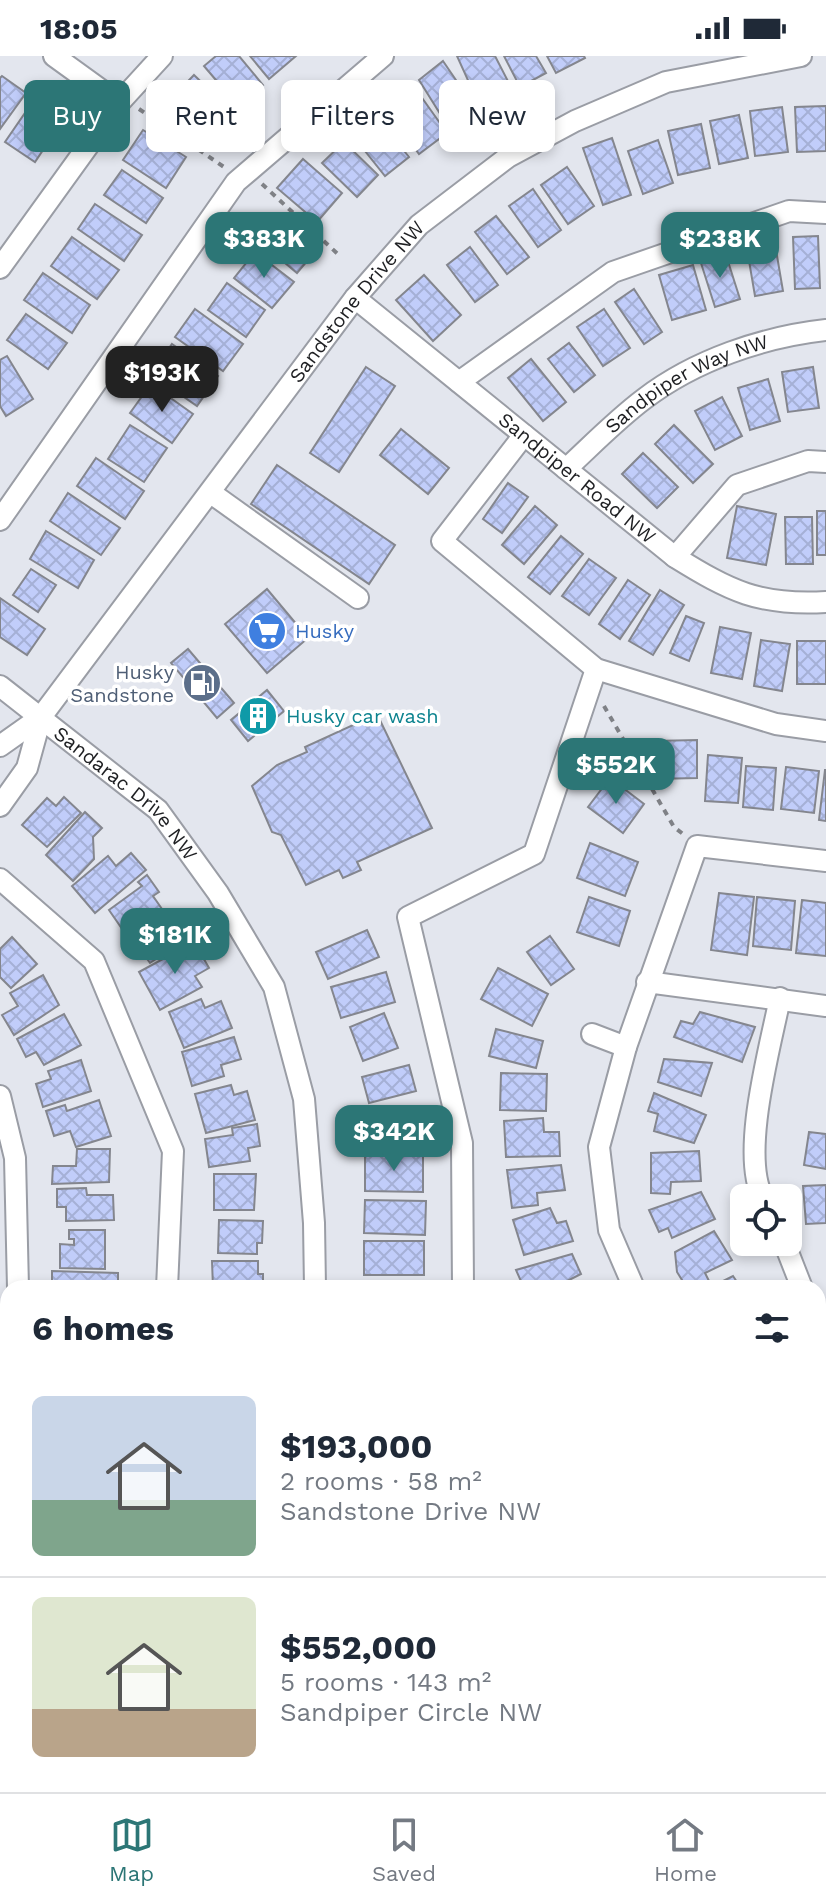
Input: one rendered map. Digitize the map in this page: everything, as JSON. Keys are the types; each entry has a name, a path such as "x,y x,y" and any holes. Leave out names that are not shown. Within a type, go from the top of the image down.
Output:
{"street":[{"path":"54,56 90,80"},
{"path":"130,102 162,56"},
{"path":"0,520 243,174 383,56"},
{"name":"Sandstone Drive NW","path":"41,717 355,298 419,225 508,157 575,121 666,82 801,56"},
{"path":"0,268 91,152"},
{"path":"459,382 613,272 789,211 826,213"},
{"name":"Sandpiper Road NW","path":"355,298 675,557 730,591 794,604 826,602"},
{"name":"Sandpiper Way NW","path":"566,469 645,398 727,353 783,335 826,330"},
{"path":"524,435 442,541 593,678 776,724 826,731"},
{"path":"675,557 737,485 808,461 826,462"},
{"path":"211,493 358,598"},
{"path":"463,1280 462,1143 408,917 534,854 593,678"},
{"name":"Sandarac Drive NW","path":"0,686 158,810 218,893 274,987 304,1099 314,1223 315,1280"},
{"path":"0,746 41,717"},
{"path":"0,806 27,768 41,717"},
{"path":"631,1280 609,1230 599,1147 647,982 697,846 826,861"},
{"path":"0,879 94,961 173,1151 167,1280"},
{"path":"647,982 826,1006"},
{"path":"755,1184 757,1116 780,998"},
{"path":"592,1034 626,1047"},
{"path":"0,1096 15,1158 18,1280"},
{"path":"789,1256 799,1280"}],"path":[{"path":"130,106 243,174 340,256"},
{"path":"593,678 674,827 697,846"}],"building":[{"path":"216,56 239,56 259,80 216,80 204,66"},
{"path":"250,56 296,56 269,79"},
{"path":"457,56 495,56 507,80 468,80"},
{"path":"504,56 536,56 546,73 533,80 516,80"},
{"path":"547,56 584,56 585,58 556,73"},
{"path":"443,61 456,80 439,80 439,112 423,86 423,80 419,80"},
{"path":"2,76 24,92 24,96 0,129"},
{"path":"423,99 439,122 439,139 423,151"},
{"path":"826,106 826,151 797,152 795,107"},
{"path":"782,107 788,152 755,156 750,111"},
{"path":"24,114 24,152 42,152 35,162 5,142"},
{"path":"739,115 748,158 719,164 710,121"},
{"path":"701,124 710,168 678,175 668,131"},
{"path":"143,130 146,132 146,152 178,152 186,157 166,188 123,160"},
{"path":"612,138 631,195 603,205 583,148"},
{"path":"658,140 673,183 643,194 628,151"},
{"path":"334,152 354,152 378,175 357,197 322,163"},
{"path":"366,152 405,152 409,157 385,176"},
{"path":"303,159 342,193 317,222 277,188"},
{"path":"567,167 594,206 568,224 541,185"},
{"path":"122,170 163,198 146,223 104,195"},
{"path":"533,189 561,230 538,247 509,206"},
{"path":"95,204 142,235 124,261 78,229"},
{"path":"282,216 319,247 297,273 260,242"},
{"path":"496,216 529,257 507,274 475,232"},
{"path":"818,236 820,288 795,289 793,237"},
{"path":"72,237 119,270 97,299 51,266"},
{"path":"775,244 783,291 755,296 747,249"},
{"path":"470,247 498,285 475,302 447,265"},
{"path":"255,252 294,282 272,308 234,278"},
{"path":"725,252 740,299 715,307 700,260"},
{"path":"693,265 706,310 672,320 659,275"},
{"path":"43,273 90,305 72,333 24,300"},
{"path":"424,275 461,315 433,341 396,300"},
{"path":"227,283 265,310 246,337 208,310"},
{"path":"634,289 662,332 644,344 615,302"},
{"path":"195,309 243,344 223,371 175,337"},
{"path":"604,309 630,348 603,366 577,327"},
{"path":"26,314 67,343 48,369 7,340"},
{"path":"569,343 595,375 574,392 548,359"},
{"path":"172,344 218,376 197,406 151,374"},
{"path":"7,356 33,399 6,416 0,406 0,360"},
{"path":"531,359 566,402 543,421 508,378"},
{"path":"366,367 395,386 339,472 310,453"},
{"path":"813,367 819,408 788,412 782,372"},
{"path":"768,379 780,421 750,430 738,388"},
{"path":"151,384 193,414 172,443 130,413"},
{"path":"722,397 742,436 715,450 695,411"},
{"path":"130,425 167,448 144,482 108,459"},
{"path":"674,425 713,464 693,483 655,444"},
{"path":"401,429 449,468 428,494 380,455"},
{"path":"643,453 678,487 657,508 622,474"},
{"path":"96,458 144,491 125,519 77,486"},
{"path":"277,465 395,545 369,584 251,504"},
{"path":"508,483 528,497 502,533 483,519"},
{"path":"68,493 120,528 101,555 50,521"},
{"path":"535,506 557,525 524,564 502,545"},
{"path":"737,506 776,514 766,565 727,558"},
{"path":"817,511 826,511 826,555 817,555"},
{"path":"785,517 812,517 813,564 786,564"},
{"path":"46,531 94,560 78,588 30,559"},
{"path":"561,536 583,554 550,594 528,577"},
{"path":"589,559 616,578 589,615 562,596"},
{"path":"31,569 56,585 38,612 13,595"},
{"path":"628,580 650,595 620,639 599,624"},
{"name":"Husky","path":"267,589 308,638 267,673 225,624"},
{"path":"660,590 684,605 653,655 629,641"},
{"path":"0,598 45,629 27,655 0,637"},
{"path":"686,616 704,623 689,661 670,653"},
{"path":"720,627 751,633 742,679 711,673"},
{"path":"761,640 790,644 782,691 754,686"},
{"path":"797,641 826,641 826,684 797,684"},
{"name":"Husky Sandstone","path":"188,649 234,703 217,718 171,663"},
{"name":"Husky car wash","path":"267,690 284,711 248,741 231,720"},
{"path":"377,714 432,828 357,862 361,870 343,878 339,870 306,885 281,835 272,832 252,786 277,765 307,752 305,747"},
{"path":"697,740 697,778 653,779 653,741"},
{"path":"708,755 742,758 738,803 705,801"},
{"path":"746,766 776,768 773,810 743,807"},
{"path":"786,767 819,771 814,813 781,809"},
{"path":"826,770 826,821 819,820"},
{"path":"610,778 644,804 623,833 588,807"},
{"path":"64,797 81,813 47,847 22,825 47,798 56,806"},
{"path":"85,812 102,828 93,837 94,859 73,881 46,855"},
{"path":"590,843 638,862 625,896 577,878"},
{"path":"131,853 146,870 95,913 72,886 108,856 116,866"},
{"path":"147,875 159,892 153,896 162,909 127,936 109,910 142,886 138,882"},
{"path":"719,893 754,897 747,955 711,950"},
{"path":"589,897 630,911 619,946 577,932"},
{"path":"757,897 795,901 791,950 753,946"},
{"path":"802,900 826,903 826,956 796,953"},
{"path":"166,912 173,922 179,918 191,936 150,963 131,936"},
{"path":"367,930 379,957 328,979 316,952"},
{"path":"550,936 574,969 551,985 527,952"},
{"path":"12,937 37,964 11,988 0,977 0,949"},
{"path":"194,942 209,968 195,976 202,987 160,1010 139,972"},
{"path":"498,968 548,994 532,1026 481,999"},
{"path":"386,972 395,1002 341,1018 331,987"},
{"path":"43,975 59,1005 14,1035 2,1015 18,1006 10,993"},
{"path":"201,999 205,1008 221,1001 232,1028 184,1048 169,1012"},
{"path":"700,1012 755,1027 742,1062 674,1037 681,1021 693,1024"},
{"path":"384,1013 398,1048 363,1061 350,1027"},
{"path":"64,1014 81,1045 44,1065 36,1052 26,1057 17,1039"},
{"path":"496,1029 543,1041 536,1068 489,1056"},
{"path":"234,1037 241,1059 221,1065 224,1076 192,1086 182,1052"},
{"path":"664,1059 712,1063 701,1096 658,1082"},
{"path":"81,1060 91,1091 43,1107 36,1084 51,1079 48,1071"},
{"path":"409,1065 416,1091 369,1103 362,1077"},
{"path":"501,1073 547,1074 546,1111 500,1110"},
{"path":"231,1085 234,1095 247,1091 255,1120 206,1133 195,1094"},
{"path":"654,1093 706,1115 694,1143 654,1131 658,1114 648,1111"},
{"path":"99,1100 111,1136 76,1147 70,1131 54,1136 46,1111 65,1105 67,1111"},
{"path":"405,1110 408,1135 361,1139 358,1114"},
{"path":"543,1118 544,1132 559,1132 560,1156 506,1157 504,1121"},
{"path":"257,1124 260,1146 248,1148 250,1161 209,1167 205,1139 233,1135 232,1128"},
{"path":"809,1132 826,1134 826,1169 804,1165"},
{"path":"77,1149 110,1149 109,1182 52,1184 53,1166 76,1166"},
{"path":"699,1151 701,1181 671,1182 670,1194 651,1193 651,1153"},
{"path":"365,1154 423,1155 423,1192 365,1191"},
{"path":"561,1165 565,1190 537,1193 538,1205 512,1208 507,1170"},
{"path":"214,1174 256,1174 254,1210 214,1210"},
{"path":"826,1185 826,1223 806,1224 803,1186"},
{"path":"86,1188 87,1195 113,1195 114,1220 66,1221 66,1207 57,1207 57,1189"},
{"path":"701,1192 715,1219 672,1238 668,1228 659,1232 649,1210"},
{"path":"365,1200 426,1201 425,1235 364,1233"},
{"path":"550,1208 557,1223 566,1221 573,1241 524,1255 513,1220"},
{"path":"219,1220 263,1221 262,1243 257,1243 257,1254 218,1253"},
{"path":"69,1230 105,1230 105,1269 60,1268 60,1244 74,1245 74,1239 69,1239"},
{"path":"714,1231 732,1260 705,1273 708,1280 682,1280 677,1272 675,1252"},
{"path":"364,1241 424,1241 424,1275 364,1275"},
{"path":"572,1254 581,1274 569,1280 520,1280 516,1270"},
{"path":"212,1261 258,1261 258,1274 263,1274 263,1280 213,1280"},
{"path":"52,1271 118,1273 118,1280 52,1280"}],"place":[{"name":"Husky","path":"267,631"},
{"name":"Husky Sandstone","path":"202,683"},
{"name":"Husky car wash","path":"258,716"}]}
